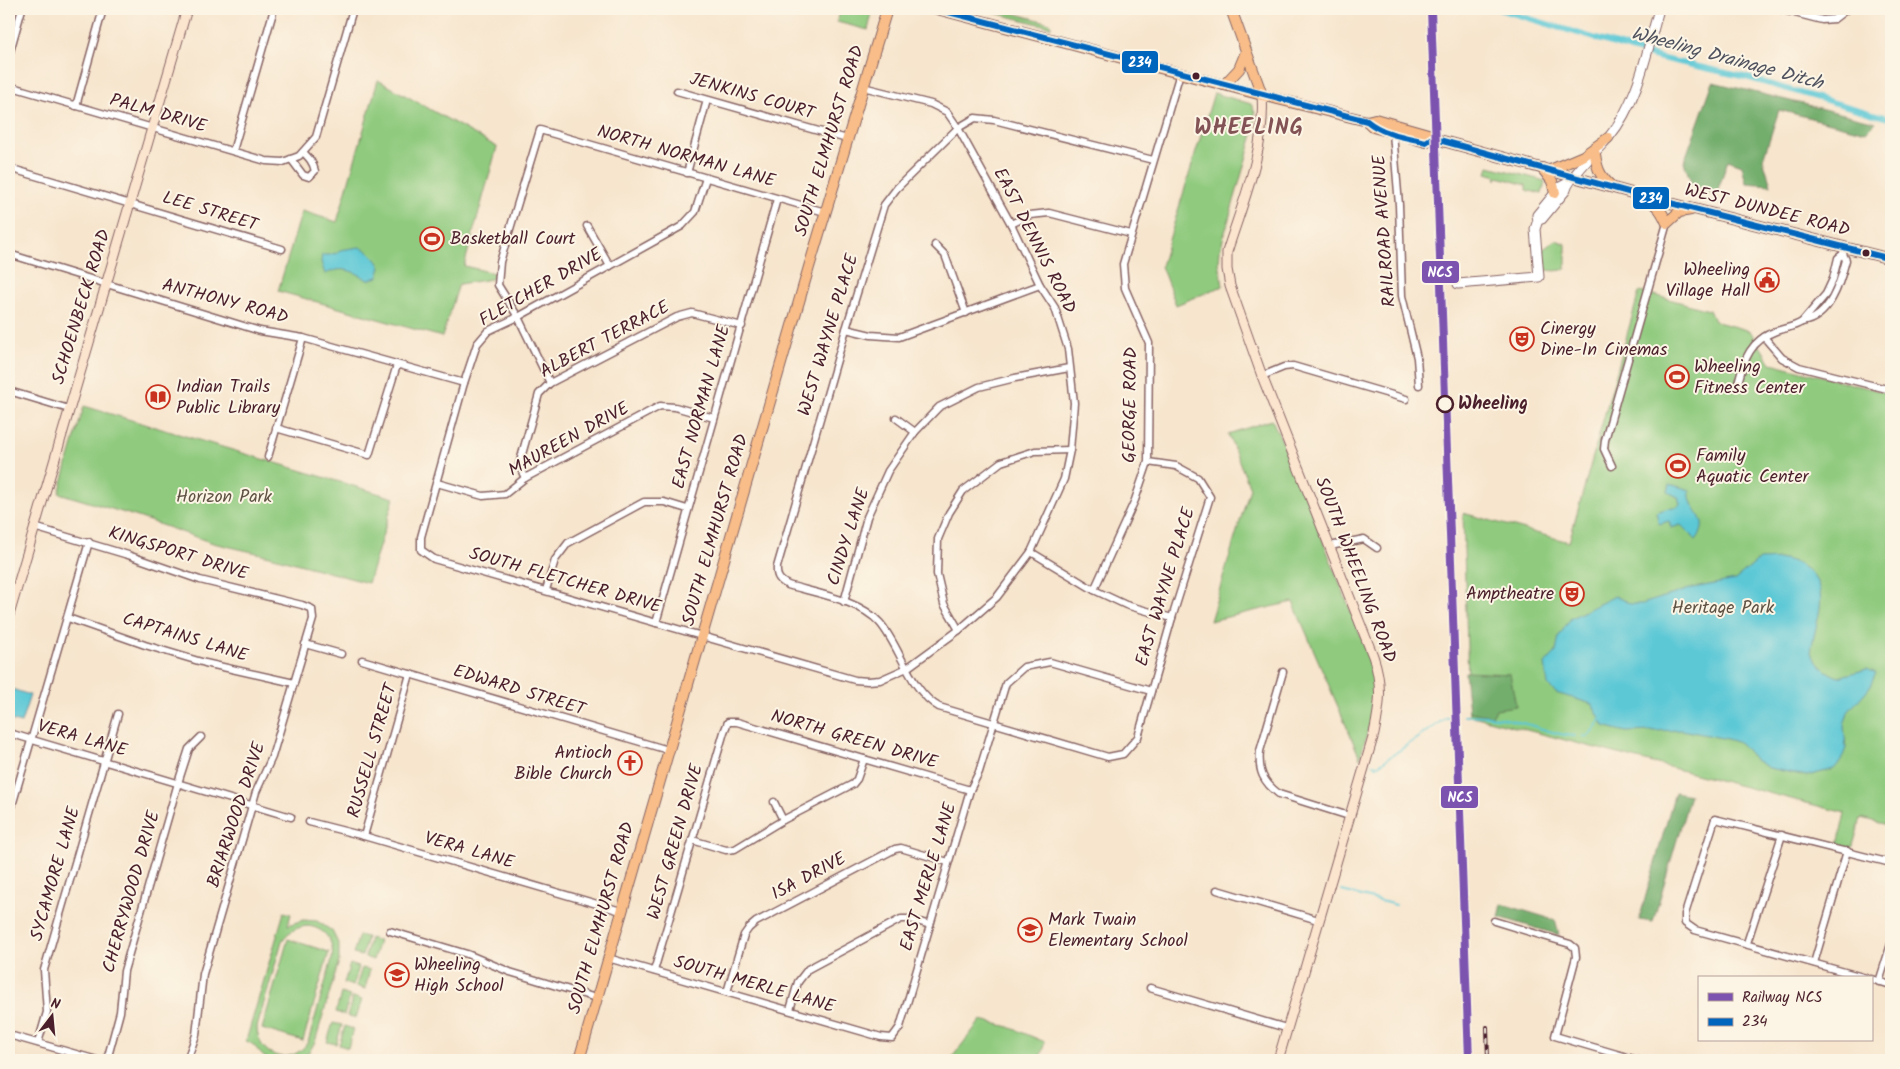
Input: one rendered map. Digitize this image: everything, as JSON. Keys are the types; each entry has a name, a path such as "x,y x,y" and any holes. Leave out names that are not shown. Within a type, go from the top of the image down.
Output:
{"main road":[{"name":"SCHOENBECK ROAD","path":"9,615 187,9"},
{"name":"SOUTH ELMHURST ROAD","path":"579,1060 825,212 887,9"},
{"name":"WEST DUNDEE ROAD","path":"937,9 1262,95 1367,121 1375,119 1428,134 1432,138 1546,169 1569,180 1612,187 1844,250 1891,259"},
{"path":"1231,9 1262,95"},
{"path":"1224,85 1239,69 1246,52"},
{"name":"SOUTH WHEELING ROAD","path":"1262,95 1263,115 1258,151 1227,252 1230,286 1262,376 1373,656 1381,690 1374,734 1278,1060"},
{"name":"WEST DUNDEE ROAD","path":"1367,121 1373,127 1393,134 1426,142 1432,138"},
{"path":"1555,192 1546,169 1583,156 1608,138"},
{"path":"1595,154 1600,176 1612,187"},
{"path":"1639,195 1654,203 1661,211 1667,223 1679,212 1694,209"}],"street":[{"path":"9,55 22,9"},
{"path":"76,106 103,9"},
{"path":"234,151 274,9"},
{"path":"291,159 303,175 309,177 315,171 312,161 301,154 316,137 353,9"},
{"path":"1458,284 1539,277 1535,229 1538,220 1537,215 1555,192 1595,154 1622,120 1640,76 1659,9"},
{"path":"1779,9 1822,20 1834,19 1847,9"},
{"name":"GEORGE ROAD","path":"1094,590 1135,500 1148,462 1149,343 1125,288 1123,264 1180,73"},
{"name":"PALM DRIVE","path":"9,86 266,160 283,162 301,154"},
{"name":"EAST DENNIS ROAD","path":"863,87 931,104 947,112 958,128 1011,224 1040,285 1055,308 1068,349 1074,403 1070,450 1064,479 1031,552 998,597 959,630 907,668"},
{"name":"JENKINS COURT","path":"677,91 847,139"},
{"path":"687,173 707,100"},
{"path":"958,128 975,118 994,120 1153,160"},
{"name":"WEST WAYNE PLACE","path":"844,602 781,582 778,577 777,567 884,205 896,188 958,128"},
{"name":"NORTH NORMAN LANE","path":"518,317 498,284 500,262 540,130 825,212"},
{"name":"RAILROAD AVENUE","path":"1393,134 1399,204 1402,296 1417,358 1419,385"},
{"name":"LEE STREET","path":"9,168 282,249"},
{"name":"FLETCHER DRIVE","path":"421,550 420,537 477,344 488,331 518,317 682,226 695,212 706,178"},
{"path":"1538,220 1542,219 1566,190 1569,180"},
{"name":"EAST NORMAN LANE","path":"656,622 777,199"},
{"path":"1011,224 1030,215 1049,213 1131,234"},
{"path":"1612,466 1604,449 1605,440 1667,223"},
{"path":"587,226 610,266"},
{"path":"935,244 945,255 966,313"},
{"path":"1738,383 1747,354 1754,344 1764,337 1802,322 1826,294 1833,279 1838,258 1844,250"},
{"name":"ANTHONY ROAD","path":"9,254 260,331 303,338 464,383"},
{"path":"846,329 872,335 899,336 1040,285"},
{"name":"ALBERT TERRACE","path":"525,478 519,465 539,394 550,383 677,317 692,313 742,326"},
{"path":"518,317 550,383"},
{"path":"1764,337 1782,358 1799,367 1891,390"},
{"path":"268,457 303,338"},
{"path":"276,428 369,455 398,365"},
{"path":"1262,376 1284,367 1300,367 1406,399"},
{"name":"CINDY LANE","path":"844,602 867,517 888,470 915,432 939,407 979,387 1069,368"},
{"path":"9,391 68,409"},
{"name":"MAUREEN DRIVE","path":"437,483 483,496 505,494 525,478 660,406 675,407 714,418"},
{"path":"896,418 915,432"},
{"path":"959,630 944,604 937,574 938,539 949,513 963,492 1001,462 1035,451 1070,450"},
{"name":"EAST WAYNE PLACE","path":"994,723 1108,756 1123,754 1138,737 1172,618 1210,497 1198,478 1176,466 1148,462"},
{"path":"546,590 555,560 568,543 644,502 664,502 687,509"},
{"name":"KINGSPORT DRIVE","path":"34,527 89,542 200,580 302,605 312,610"},
{"path":"1330,546 1364,539 1377,548"},
{"path":"9,816 89,542"},
{"name":"SOUTH FLETCHER DRIVE","path":"421,550 434,559 862,681 880,680 907,668"},
{"path":"1031,552 1094,590 1126,605 1172,618"},
{"path":"844,602 863,609 880,623 924,695 934,704 994,723"},
{"name":"BRIARWOOD DRIVE","path":"187,1060 196,1035 202,979 252,804 272,757 313,619 312,610"},
{"name":"CAPTAINS LANE","path":"68,618 145,645 205,663 294,682"},
{"path":"305,644 341,654"},
{"name":"EDWARD STREET","path":"362,660 668,750"},
{"name":"EAST MERLE LANE","path":"892,1038 900,1027 970,790 979,772 1006,683 1024,667 1050,662 1151,691"},
{"path":"1283,672 1260,752 1259,764 1263,777 1270,787 1279,794 1349,816"},
{"name":"RUSSELL STREET","path":"364,836 410,674"},
{"name":"SYCAMORE LANE","path":"38,1044 47,1012 44,970 118,714"},
{"name":"NORTH GREEN DRIVE","path":"728,722 737,722 970,790"},
{"name":"WEST GREEN DRIVE","path":"654,972 728,722"},
{"name":"VERA LANE","path":"9,733 291,817"},
{"name":"CHERRYWOOD DRIVE","path":"107,1060 120,1012 124,971 178,782 189,749 201,737"},
{"path":"692,840 730,850 738,847 783,820 853,784 859,776 864,759"},
{"path":"774,802 783,820"},
{"path":"1859,976 1695,930 1685,923 1686,914 1715,818 1891,863"},
{"name":"VERA LANE","path":"309,822 364,836 621,911"},
{"path":"1747,944 1782,836"},
{"name":"ISA DRIVE","path":"726,992 744,935 756,922 895,849 901,848 948,862"},
{"path":"1814,963 1847,851"},
{"path":"1217,890 1318,920"},
{"path":"790,1010 798,982 808,969 901,919 910,919 930,925"},
{"path":"1494,921 1570,944 1575,948 1576,957 1555,1036 1637,1060"},
{"path":"390,931 467,954 510,972 596,998"},
{"path":"1879,982 1891,944"},
{"name":"SOUTH MERLE LANE","path":"608,958 880,1038 892,1038"},
{"path":"1872,979 1891,985"},
{"path":"1150,988 1286,1028"},
{"path":"9,1035 97,1060"}],"green space":[{"path":"841,9 873,9 868,30 837,22"},
{"path":"991,9 998,9 1050,23 1051,27 995,13"},
{"path":"378,80 497,147 464,266 494,273 492,279 459,284 442,337 278,291 302,211 337,222"},
{"path":"1713,82 1876,122 1866,132 1779,110 1763,159 1771,185 1746,183 1742,165 1728,160 1716,196 1692,185 1684,162"},
{"path":"1214,93 1251,104 1255,113 1254,131 1220,250 1219,262 1223,286 1176,305 1161,266"},
{"path":"1489,166 1545,181 1542,194 1526,190 1526,185 1498,177 1496,180 1497,176 1487,173"},
{"path":"1556,240 1566,244 1566,268 1555,271 1543,269 1542,250"},
{"name":"Heritage Park","path":"1639,292 1709,310 1714,321 1750,331 1771,363 1891,394 1891,826 1861,818 1852,849 1838,845 1845,813 1469,715 1463,513 1569,542"},
{"name":"Horizon Park","path":"84,406 394,498 368,583 270,556 213,543 138,517 59,493"},
{"path":"1272,420 1292,462 1373,668 1374,692 1370,724 1360,758 1293,602 1210,621 1250,488 1228,434"},
{"path":"1465,672 1510,674 1516,706 1496,709 1492,716 1469,712"},
{"path":"1675,792 1690,795 1653,922 1639,920"},
{"path":"1502,904 1555,920 1559,935 1499,917"},
{"path":"284,912 291,914 288,925 303,920 317,921 332,931 339,945 339,961 315,1042 309,1052 298,1060 275,1061 262,1055 250,1042 246,1041","holes":["308,926 314,927 328,937 333,953 308,1042 293,1055 276,1056 263,1046 258,1037 257,1027 282,941 296,929"]},
{"path":"359,935 367,937 362,956 353,954"},
{"path":"370,938 379,941 373,960 365,957"},
{"path":"288,939 329,952 303,1041 262,1029"},
{"path":"350,964 359,967 353,986 344,983"},
{"path":"362,968 370,970 365,989 356,986"},
{"path":"341,993 350,996 344,1015 336,1012"},
{"path":"353,997 362,1000 356,1018 347,1016"},
{"path":"981,1020 1009,1027 1045,1042 1039,1060 950,1060"},
{"path":"333,1023 342,1025 336,1044 327,1042"},
{"path":"345,1026 353,1029 348,1048 339,1045"}],"water":[{"path":"359,247 369,252 381,267 378,277 367,280 345,270 334,270 325,274 321,262 322,255 337,254 340,250"},
{"path":"1670,484 1690,490 1692,504 1701,520 1702,526 1696,540 1681,525 1671,528 1669,521 1659,524 1656,512 1677,507 1680,504 1678,497 1668,492"},
{"path":"1785,559 1803,567 1813,575 1818,585 1820,606 1811,653 1816,661 1822,668 1838,677 1867,669 1876,673 1869,688 1848,712 1844,726 1846,748 1841,761 1834,769 1807,776 1769,768 1755,760 1740,743 1727,739 1682,730 1626,732 1604,726 1592,704 1556,693 1548,685 1545,664 1556,652 1559,636 1571,618 1615,596 1631,604 1642,604 1693,588 1735,580 1759,560"},
{"path":"9,688 30,695 21,723 9,720"}],"waterway":[{"name":"Wheeling Drainage Ditch","path":"1498,9 1660,58 1745,77 1891,119"},
{"path":"1464,716 1503,718 1556,733 1575,736"},
{"path":"1372,764 1377,766 1446,718 1451,717"},
{"path":"1583,736 1588,737 1602,718"},
{"path":"1342,891 1396,905"}],"railway":[{"path":"1487,1027 1488,1060"}],"rail line":[{"name":"NCS","path":"1431,9 1469,1060"}],"transit line":[{"name":"234","path":"937,9 1367,121 1395,135 1426,142 1432,138 1639,195 1891,259"}],"place":[{"name":"Basketball Court","path":"432,239"},
{"name":"Wheeling Village Hall","path":"1767,280"},
{"name":"Cinergy Dine-In Cinemas","path":"1522,339"},
{"name":"Wheeling Fitness Center","path":"1677,377"},
{"name":"Indian Trails Public Library","path":"158,397"},
{"name":"Wheeling","path":"1445,404"},
{"name":"Family Aquatic Center","path":"1678,466"},
{"name":"Amptheatre","path":"1572,594"},
{"name":"Antioch Bible Church","path":"630,763"},
{"name":"Mark Twain Elementary School","path":"1030,930"},
{"name":"Wheeling High School","path":"397,975"}],"district":[{"name":"WHEELING","path":"1249,128"}]}
